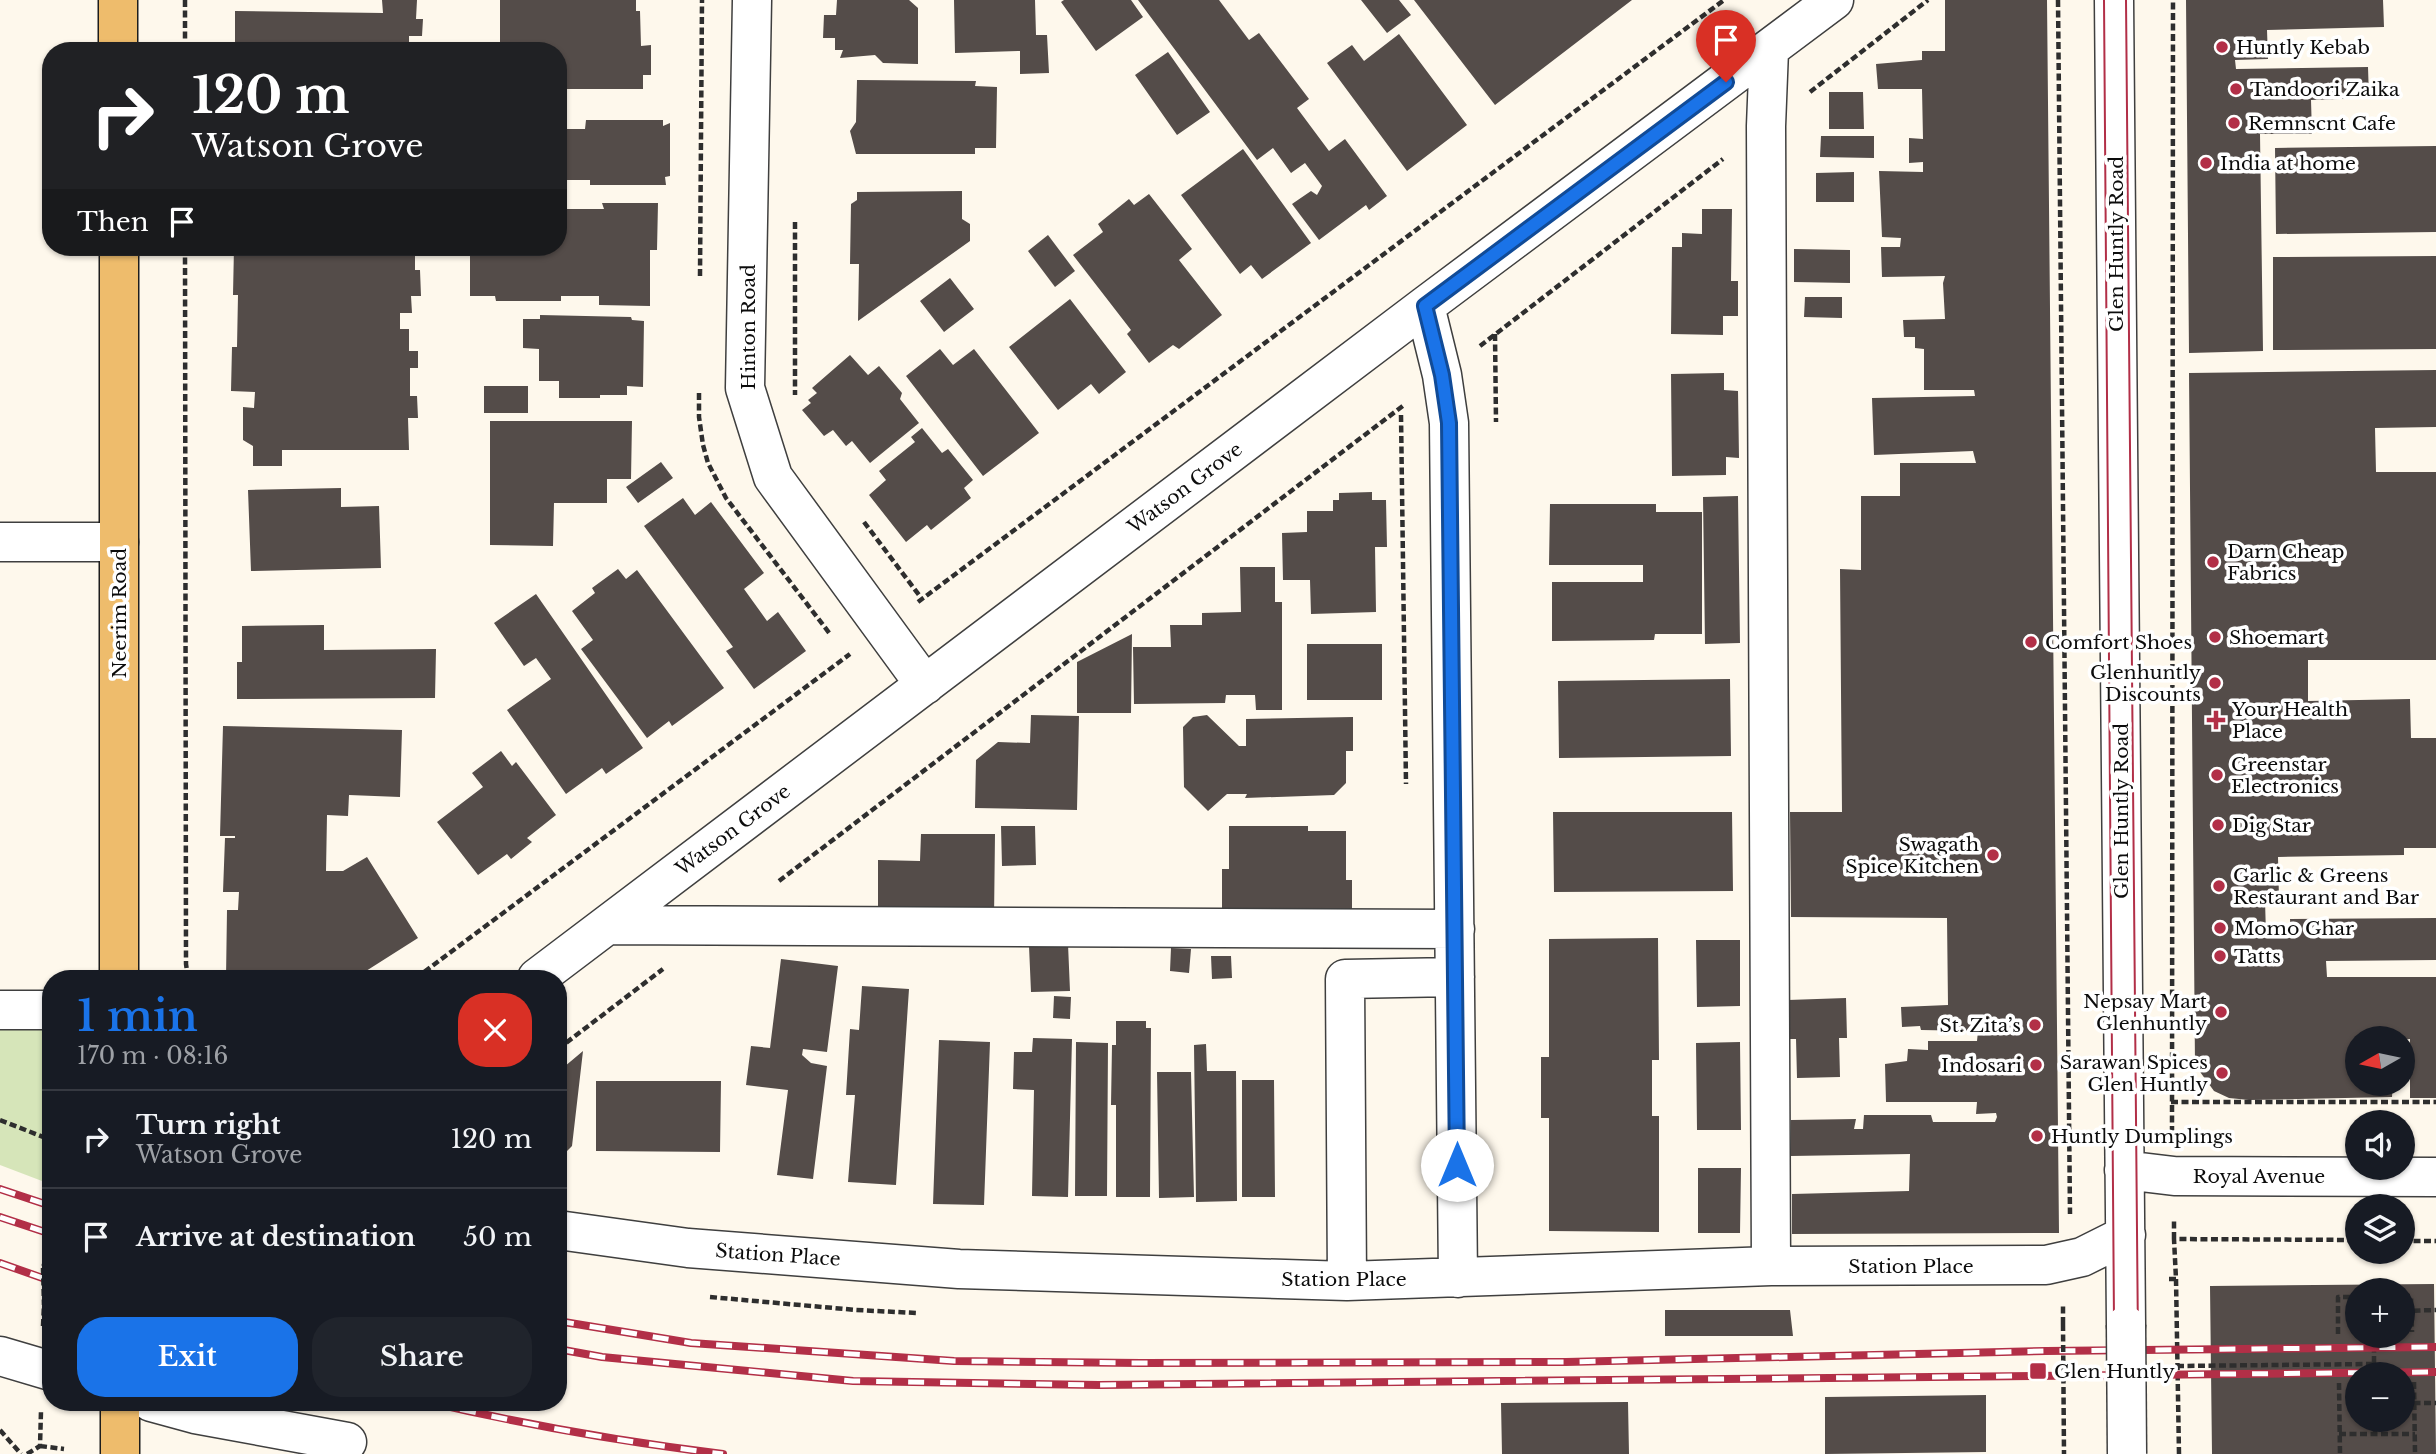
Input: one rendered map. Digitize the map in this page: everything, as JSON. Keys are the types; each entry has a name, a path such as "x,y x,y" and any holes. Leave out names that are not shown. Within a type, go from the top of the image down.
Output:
{"main road":[{"path":"118,0 118,42"},
{"name":"Neerim Road","path":"119,256 123,970"},
{"path":"120,1411 120,1454"}],"street":[{"name":"Hinton Road","path":"752,0 745,388 773,477 925,685"},
{"name":"Watson Grove","path":"548,970 1834,0"},
{"name":"Glen Huntly Road","path":"2114,0 2127,1454"},
{"path":"1769,50 1766,126 1771,1266"},
{"path":"1425,306 1442,375 1449,423 1458,1278"},
{"path":"0,542 120,542"},
{"path":"608,925 1455,929"},
{"path":"1347,1281 1345,979 1455,977"},
{"path":"0,1010 42,1010"},
{"name":"Royal Avenue","path":"2124,1170 2174,1175 2436,1177"},
{"name":"Station Place","path":"567,1231 688,1248 959,1269 1347,1281 1771,1266 2046,1265 2082,1257 2126,1236"},
{"path":"0,1356 42,1368"},
{"path":"184,1411 347,1442"}],"path":[{"path":"185,0 185,42"},
{"path":"427,970 1724,0"},
{"path":"776,883 1928,0"},
{"path":"2058,0 2070,1219"},
{"path":"2173,0 2171,1102 2179,1454"},
{"path":"795,209 795,405"},
{"path":"185,256 187,970"},
{"path":"859,516 922,599"},
{"path":"567,1042 667,966"},
{"path":"2171,1102 2436,1102"},
{"path":"0,1120 42,1136"},
{"path":"2174,1239 2345,1240"},
{"path":"2415,1241 2436,1241"},
{"path":"2165,1280 2176,1279"},
{"path":"2338,1334 2338,1297 2345,1297"},
{"path":"2415,1311 2436,1310"},
{"path":"2063,1324 2064,1454"},
{"path":"2177,1366 2345,1364"},
{"path":"2339,1383 2340,1454"},
{"path":"2415,1403 2436,1403"},
{"path":"40,1446 41,1419"},
{"path":"0,1430 21,1454"},
{"path":"2339,1434 2415,1434 2415,1454"},
{"path":"27,1454 40,1446 64,1450"}],"green space":[{"path":"0,1021 42,1021 42,1181 0,1165"}],"building":[{"path":"382,0 417,0 416,19 423,19 422,36 409,36 409,42 235,42 235,11 383,13"},
{"path":"500,0 636,0 636,11 640,11 641,46 651,45 651,75 643,75 643,89 567,89 567,42 500,42"},
{"path":"837,0 909,0 918,8 918,64 883,63 875,55 840,58 843,50 835,50 835,38 823,38 824,15 836,15"},
{"path":"954,0 1035,0 1036,35 1047,35 1049,73 1020,74 1020,51 955,53"},
{"path":"1131,0 1143,17 1096,51 1061,2"},
{"path":"1138,0 1219,0 1249,40 1259,33 1309,99 1297,108 1329,151 1345,139 1387,196 1369,210 1366,205 1319,240 1292,204 1311,191 1317,195 1322,186 1305,163 1291,173 1273,148 1257,160"},
{"path":"1361,0 1399,0 1411,15 1387,33"},
{"path":"1414,0 1632,0 1495,105"},
{"path":"1945,0 2047,0 2059,1233 1792,1234 1792,1194 1909,1191 1910,1154 1791,1156 1791,1120 1856,1119 1854,1129 1863,1129 1864,1115 1931,1115 1933,1122 1995,1122 1997,1117 1996,1113 1976,1114 1977,1102 1886,1102 1885,1064 1907,1061 1908,1049 1928,1050 1928,1041 1977,1041 1978,1031 1902,1027 1901,1007 1948,1005 1947,918 1791,917 1790,812 1842,812 1840,569 1861,570 1861,496 1900,496 1900,463 1976,463 1973,451 1874,455 1872,398 1975,396 1974,390 1924,390 1924,349 1915,348 1915,337 1904,337 1903,320 1945,319 1945,276 1882,277 1881,247 1900,247 1901,238 1882,237 1879,171 1923,172 1923,162 1909,163 1909,138 1923,139 1922,89 1878,89 1876,64 1922,60 1922,51 1945,51"},
{"path":"2186,0 2383,0 2384,27 2267,30 2268,59 2235,60 2236,69 2368,67 2369,98 2311,100 2312,134 2260,134 2263,351 2189,353"},
{"path":"1399,34 1467,125 1407,171 1327,63 1352,45 1364,61"},
{"path":"1168,52 1210,112 1177,135 1135,75"},
{"path":"857,80 976,81 975,86 997,87 996,148 975,148 975,154 856,154 850,131 856,122"},
{"path":"1829,92 1863,92 1864,129 1829,129"},
{"path":"586,120 663,120 663,126 670,123 670,176 665,177 666,185 590,185 590,180 567,180 567,129 585,129"},
{"path":"1821,136 1874,136 1874,158 1820,157"},
{"path":"2436,146 2436,232 2276,234 2275,148"},
{"path":"1243,149 1311,243 1262,279 1251,265 1240,274 1181,195"},
{"path":"1854,172 1854,202 1816,202 1816,173"},
{"path":"962,191 962,219 970,224 970,241 858,321 859,264 850,264 851,204 857,200 857,192"},
{"path":"1149,194 1192,249 1179,260 1222,315 1179,349 1173,345 1149,363 1127,334 1131,330 1073,255 1103,232 1098,224 1129,199 1134,205"},
{"path":"602,203 658,203 657,250 650,250 650,306 599,305 599,296 561,296 561,301 496,301 495,296 470,296 470,256 567,256 567,209 604,209"},
{"path":"1702,209 1732,209 1731,281 1738,281 1738,316 1723,316 1723,335 1671,334 1672,247 1682,247 1682,233 1702,234"},
{"path":"1048,235 1075,271 1055,287 1028,251"},
{"path":"1794,249 1850,250 1850,283 1794,282"},
{"path":"234,256 415,256 415,270 420,270 421,296 411,296 412,313 400,313 400,329 409,329 409,351 418,351 418,368 410,368 410,396 417,396 418,418 408,418 409,450 282,450 282,466 253,466 253,446 243,440 243,407 254,408 255,392 231,391 232,347 237,347 238,295 233,295"},
{"path":"2436,256 2436,349 2273,350 2273,257"},
{"path":"950,278 974,309 944,332 920,301"},
{"path":"1805,297 1842,297 1842,318 1804,317"},
{"path":"1070,299 1126,372 1099,394 1091,384 1058,410 1009,347"},
{"path":"540,315 631,317 632,320 644,321 643,387 627,386 627,395 559,398 559,381 539,381 539,349 523,348 523,319 540,319"},
{"path":"940,349 953,365 974,349 1039,433 983,476 906,376"},
{"path":"850,355 868,375 879,366 902,393 900,399 919,423 870,463 852,441 846,446 833,430 824,436 802,410 811,403 808,400 817,393 812,388"},
{"path":"2436,370 2436,427 2375,428 2376,472 2436,472 2436,660 2308,660 2308,701 2410,699 2411,738 2436,738 2436,848 2404,848 2404,855 2278,857 2279,899 2265,900 2266,935 2291,935 2290,919 2436,918 2436,960 2326,961 2327,977 2436,977 2436,1098 2410,1098 2415,1096 2415,1026 2345,1026 2345,1096 2392,1097 2249,1100 2229,1098 2214,1091 2195,1065 2189,373"},
{"path":"1724,373 1724,390 1738,391 1739,458 1726,457 1726,475 1672,476 1671,374"},
{"path":"484,386 528,386 528,413 484,413"},
{"path":"490,421 632,421 631,479 607,479 607,503 554,503 553,546 490,545"},
{"path":"922,428 942,453 948,449 973,480 964,488 971,498 931,530 927,525 906,542 869,495 886,480 879,471 915,442 911,437"},
{"path":"661,462 673,478 638,503 626,487"},
{"path":"341,488 341,507 379,506 381,568 251,571 248,490"},
{"path":"1372,492 1372,500 1386,500 1387,547 1375,547 1376,612 1311,614 1310,580 1283,580 1282,533 1307,532 1307,511 1333,511 1333,500 1339,500 1339,493"},
{"path":"1738,496 1740,643 1705,644 1703,497"},
{"path":"683,498 695,515 711,502 764,573 744,589 767,621 778,612 806,651 754,689 726,651 733,647 644,526"},
{"path":"1550,504 1656,504 1656,512 1702,512 1702,634 1655,634 1654,640 1552,641 1552,582 1643,582 1643,565 1549,565"},
{"path":"1240,567 1275,567 1275,602 1282,602 1282,710 1256,710 1255,695 1226,695 1225,703 1134,704 1133,647 1171,647 1170,625 1202,625 1202,613 1241,612"},
{"path":"618,569 626,579 637,570 724,688 672,726 669,721 647,738 581,649 593,640 572,611 595,593 592,588"},
{"path":"536,594 643,748 606,774 602,768 566,794 507,710 551,679 536,658 524,666 494,623"},
{"path":"324,625 324,650 436,649 435,698 237,699 237,662 242,662 242,626"},
{"path":"1132,634 1131,713 1077,713 1077,662"},
{"path":"1307,644 1382,644 1382,700 1307,700"},
{"path":"1730,679 1731,756 1559,758 1558,681"},
{"path":"1031,715 1079,716 1077,810 975,808 976,760 998,742 1030,743"},
{"path":"1207,715 1239,746 1246,746 1246,719 1353,717 1353,751 1346,751 1346,783 1334,795 1245,798 1247,794 1227,794 1208,811 1184,787 1183,727 1193,717"},
{"path":"223,726 402,730 400,797 349,795 348,816 327,815 326,871 343,871 367,857 418,938 368,970 226,970 227,910 238,910 239,892 223,892 225,838 235,836 220,836"},
{"path":"501,751 512,766 516,762 556,815 527,838 532,842 511,859 507,854 478,875 437,822 483,787 472,773"},
{"path":"1553,812 1732,812 1733,891 1554,892"},
{"path":"1001,826 1035,826 1036,865 1002,866"},
{"path":"1229,826 1308,826 1308,831 1346,831 1346,880 1352,880 1352,909 1222,908 1222,869 1229,869"},
{"path":"921,834 995,834 994,919 878,917 878,860 920,861"},
{"path":"1658,938 1659,1060 1652,1060 1652,1116 1659,1116 1659,1232 1549,1231 1549,1118 1541,1118 1541,1057 1549,1057 1549,939"},
{"path":"1696,940 1740,940 1740,1006 1697,1007"},
{"path":"1068,944 1070,991 1031,992 1029,946"},
{"path":"1171,948 1191,949 1189,973 1170,971"},
{"path":"1211,956 1231,956 1232,978 1212,979"},
{"path":"781,959 838,966 827,1052 803,1049 802,1055 811,1063 827,1066 813,1179 777,1175 788,1090 746,1085 751,1046 770,1048"},
{"path":"862,986 909,989 896,1185 848,1182 855,1095 846,1095 850,1029 859,1030"},
{"path":"1054,996 1071,997 1070,1019 1053,1018"},
{"path":"1846,998 1847,1038 1839,1038 1840,1077 1797,1078 1796,1039 1789,1039 1788,1000"},
{"path":"1116,1021 1146,1021 1146,1028 1151,1028 1150,1197 1116,1197 1116,1105 1111,1105 1112,1045 1116,1045"},
{"path":"1033,1038 1072,1039 1068,1197 1032,1196 1034,1090 1013,1089 1014,1052 1032,1052"},
{"path":"939,1040 990,1042 984,1205 933,1204"},
{"path":"1076,1042 1108,1043 1107,1196 1075,1196"},
{"path":"1740,1042 1741,1130 1697,1130 1696,1043"},
{"path":"1206,1044 1207,1071 1236,1071 1237,1201 1196,1202 1194,1045"},
{"path":"583,1051 572,1146 567,1151 567,1064"},
{"path":"1157,1072 1191,1072 1194,1197 1159,1198"},
{"path":"1242,1080 1274,1080 1275,1197 1242,1197"},
{"path":"596,1081 721,1081 720,1152 596,1151"},
{"path":"1698,1168 1741,1168 1740,1233 1698,1233"},
{"path":"2415,1284 2434,1284 2436,1454 2212,1454 2210,1286 2345,1285 2345,1348 2415,1348"},
{"path":"1665,1310 1790,1310 1793,1336 1665,1336"},
{"path":"1986,1395 1986,1452 1825,1454 1825,1397"},
{"path":"1628,1402 1629,1454 1502,1454 1501,1403"}],"tram line":[{"path":"2104,0 2115,1454"},
{"path":"2126,0 2139,1454"}],"railway":[{"path":"0,1189 42,1203"},
{"path":"0,1217 42,1231"},
{"path":"0,1263 42,1278"},
{"path":"567,1322 691,1343 954,1361 1566,1362 2046,1351 2436,1347"},
{"path":"567,1351 602,1357 853,1381 1099,1385 2436,1372"},
{"path":"470,1411 575,1432 723,1454"}],"place":[{"name":"Huntly Kebab","path":"2222,47"},
{"name":"Tandoori Zaika","path":"2236,89"},
{"name":"Remnscnt Cafe","path":"2234,123"},
{"name":"India at home","path":"2206,163"},
{"name":"Darn Cheap Fabrics","path":"2213,562"},
{"name":"Shoemart","path":"2215,637"},
{"name":"Comfort Shoes","path":"2031,642"},
{"name":"Glenhuntly Discounts","path":"2215,683"},
{"name":"Your Health Place","path":"2216,720"},
{"name":"Greenstar Electronics","path":"2217,775"},
{"name":"Dig Star","path":"2218,825"},
{"name":"Swagath Spice Kitchen","path":"1993,855"},
{"name":"Garlic & Greens Restaurant and Bar","path":"2219,886"},
{"name":"Momo Ghar","path":"2220,928"},
{"name":"Tatts","path":"2220,956"},
{"name":"Nepsay Mart Glenhuntly","path":"2221,1012"},
{"name":"St. Zita’s","path":"2035,1025"},
{"name":"Indosari","path":"2036,1065"},
{"name":"Sarawan Spices Glen Huntly","path":"2222,1073"},
{"name":"Huntly Dumplings","path":"2037,1136"},
{"name":"Glen Huntly","path":"2038,1371"}],"route":[{"path":"1457,1165 1449,423 1447,397 1425,306 1726,82"}]}
